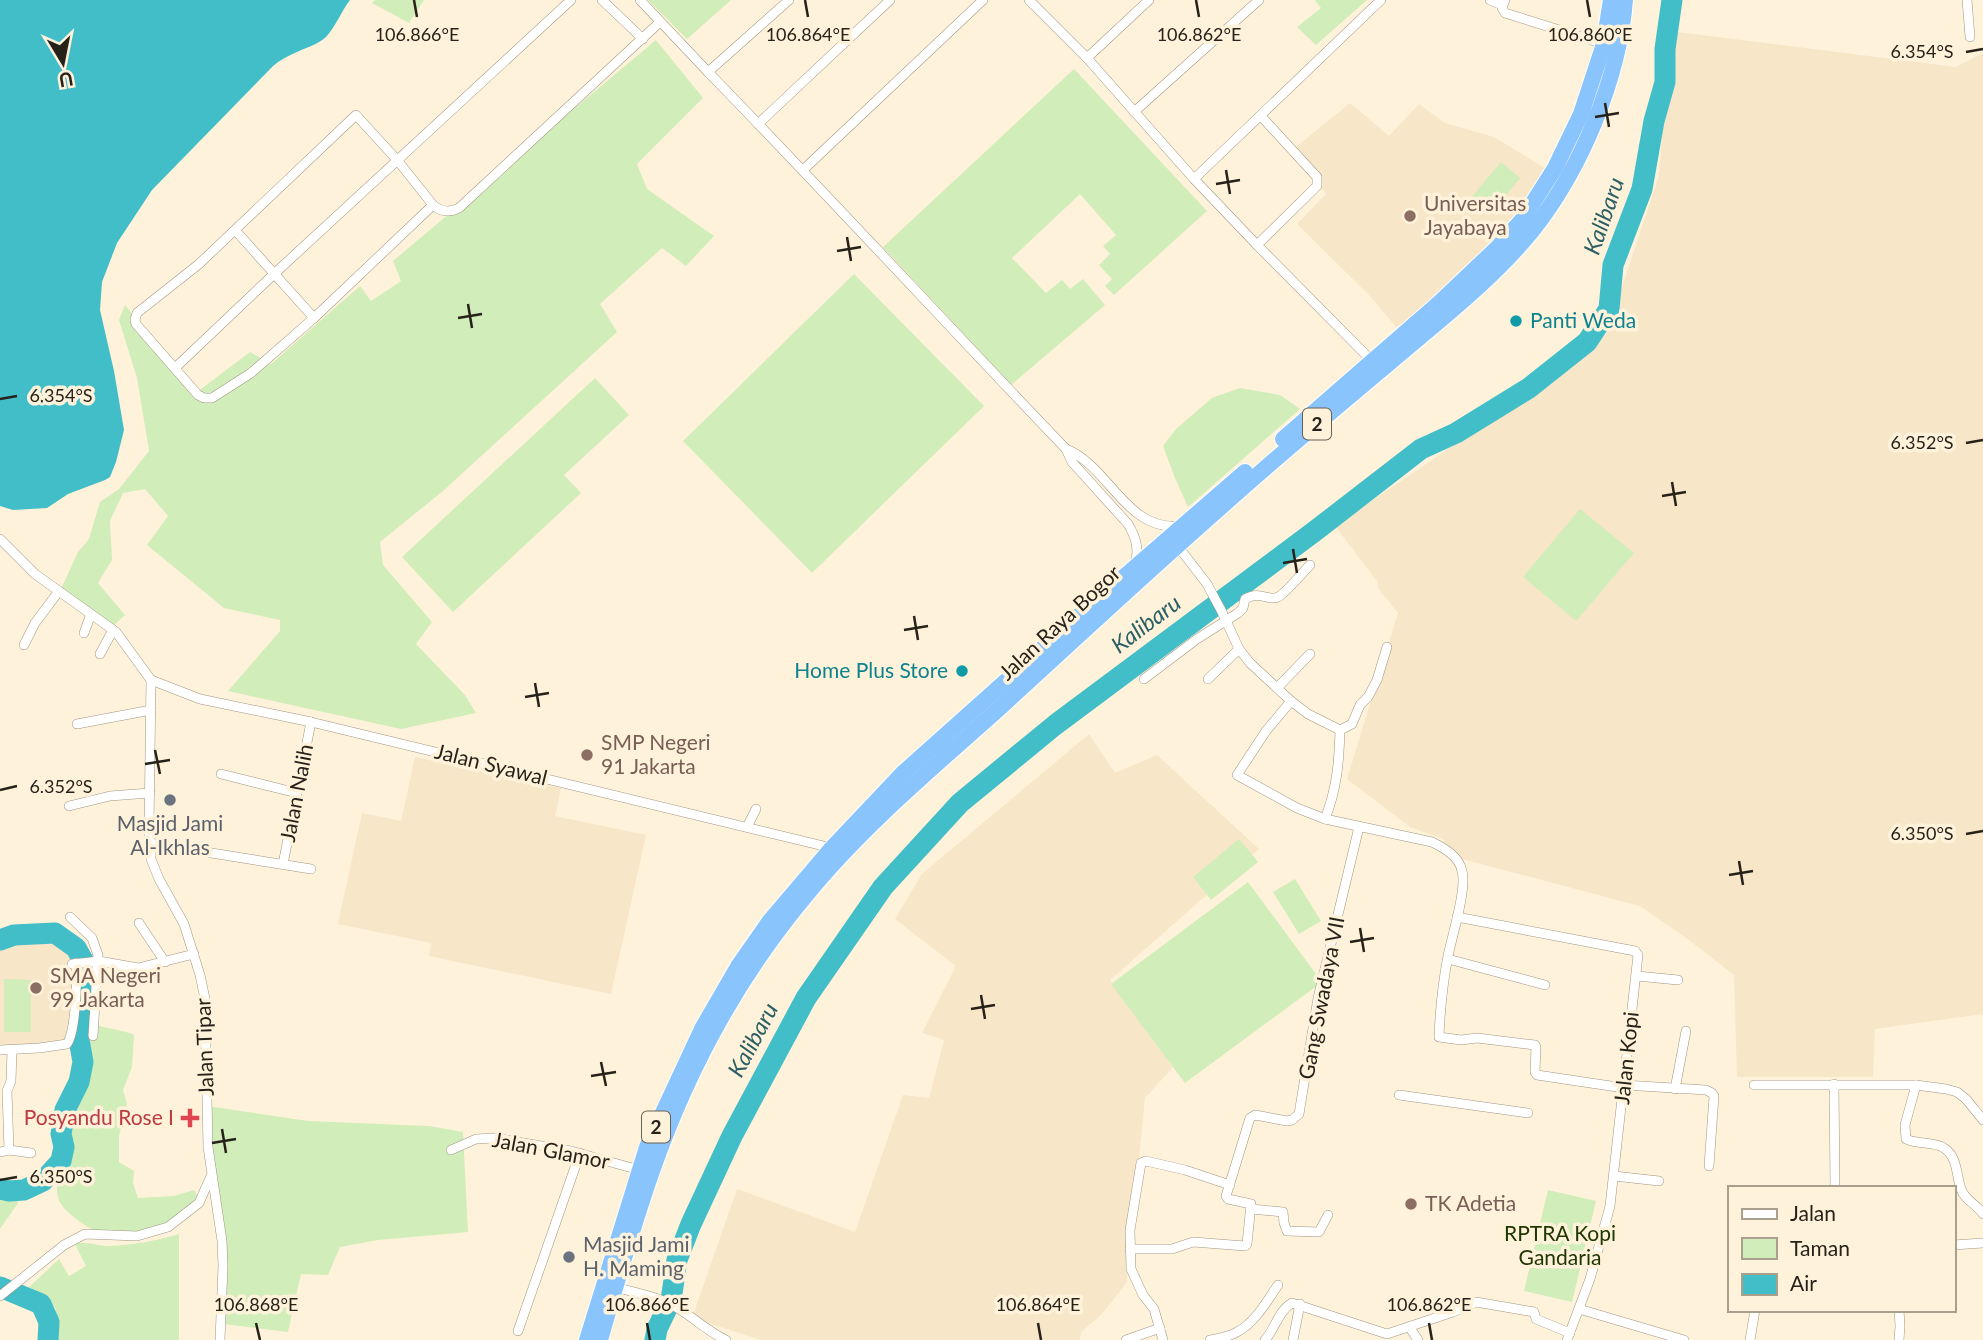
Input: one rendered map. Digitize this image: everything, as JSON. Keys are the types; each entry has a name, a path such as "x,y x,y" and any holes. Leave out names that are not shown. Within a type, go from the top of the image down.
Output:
{"highway":[{"name":"Jalan Raya Bogor","path":"1562,172 1604,44 1611,0"},
{"name":"Jalan Raya Bogor","path":"600,1340 645,1172 726,1009 757,959 809,891 914,783 996,711 1138,572 1191,523 1377,366 1496,249 1562,172 1595,120 1618,47 1625,0"},
{"name":"Jalan Raya Bogor","path":"587,1340 675,1085 713,1009 769,922 832,848 904,773 1138,572 1177,545 1191,523"}],"street":[{"path":"174,368 571,0"},
{"path":"602,0 643,39"},
{"path":"640,0 1066,449 1072,462 1128,524 1138,553 1138,572"},
{"path":"708,72 789,0"},
{"path":"758,124 890,0"},
{"path":"803,170 983,0"},
{"path":"1029,0 1087,58 1194,179 1377,366"},
{"path":"1087,58 1149,0"},
{"path":"1134,112 1259,0"},
{"path":"1194,179 1381,0"},
{"path":"1490,0 1504,3 1502,10 1505,13 1604,44"},
{"path":"1967,0 1970,37"},
{"path":"433,205 314,318 251,373 212,398 198,395 136,324 135,316 199,264 356,116 398,161 433,205 446,212 458,208 660,22"},
{"path":"1257,245 1317,186 1318,181 1261,116"},
{"path":"235,230 314,318"},
{"path":"1066,449 1080,456 1138,515 1166,527 1191,523"},
{"path":"1128,524 1138,515"},
{"path":"0,539 35,574 113,630 151,680"},
{"path":"1177,545 1207,584 1238,649 1250,663 1308,714 1340,730"},
{"path":"1144,679 1241,610 1249,596 1258,594 1278,597 1310,565"},
{"path":"24,645 35,623 59,591"},
{"path":"84,634 91,614"},
{"path":"100,654 113,630"},
{"path":"1340,730 1352,724 1360,705 1372,692 1387,647"},
{"path":"1208,679 1238,649"},
{"path":"1277,688 1310,654"},
{"name":"Jalan Syawal","path":"151,680 200,699 311,722 832,848"},
{"name":"Jalan Tipar","path":"151,680 151,859 184,924 205,999 208,1147 222,1241 220,1340"},
{"path":"1291,701 1266,731 1237,775 1297,808 1325,819 1432,842 1445,849 1460,865 1463,879 1448,959 1439,1037 1461,1040 1477,1038 1535,1045 1536,1075 1624,1086 1706,1090 1714,1096 1709,1166"},
{"path":"77,724 151,710"},
{"name":"Jalan Nalih","path":"283,864 311,722"},
{"path":"1325,819 1334,796 1339,770 1340,730"},
{"path":"222,774 297,793"},
{"path":"69,806 110,796 150,793"},
{"path":"747,827 755,809"},
{"name":"Gang Swadaya VII","path":"1230,1185 1248,1120 1255,1115 1292,1120 1299,1114 1318,998 1359,827"},
{"path":"149,843 312,869"},
{"path":"71,917 92,938 98,961 93,1035"},
{"path":"1457,918 1635,951 1638,955 1637,976 1678,980"},
{"path":"139,923 165,962"},
{"path":"0,1050 63,1046 70,1040 77,979 76,963 98,961 138,968 194,954"},
{"path":"1448,959 1545,985"},
{"name":"Jalan Kopi","path":"1569,1337 1590,1279 1610,1206 1630,1014 1637,976"},
{"path":"1675,1089 1686,1031"},
{"path":"12,1050 11,1081 7,1091 5,1151 32,1153"},
{"path":"1834,1084 1835,1186"},
{"path":"1754,1085 1916,1085 1957,1092 1982,1117"},
{"path":"1916,1085 1905,1125 1906,1139 1941,1146 1950,1153 1956,1163 1962,1192 1983,1214"},
{"path":"1399,1095 1528,1113"},
{"name":"Jalan Glamor","path":"451,1150 469,1141 488,1137 580,1153 645,1172"},
{"path":"517,1331 580,1153"},
{"path":"1130,1249 1172,1249 1188,1242 1245,1246 1249,1235 1250,1203 1226,1198 1230,1185 1165,1165 1146,1161 1140,1164 1130,1230 1130,1249 1131,1269 1143,1295 1154,1309 1163,1340"},
{"path":"3,1292 64,1245 85,1234 137,1236 169,1227 199,1203 211,1175"},
{"path":"1614,1176 1659,1181"},
{"path":"1251,1209 1283,1212 1287,1231 1320,1232 1328,1215"},
{"path":"1955,1245 1983,1243"},
{"path":"1210,1340 1232,1335 1244,1327 1263,1307 1278,1285"},
{"path":"615,1287 666,1302 679,1309 708,1336 726,1340"},
{"path":"1265,1340 1286,1306 1292,1303 1387,1334 1410,1328 1476,1302 1534,1312 1536,1319 1559,1329 1569,1337"},
{"path":"1293,1340 1300,1304"},
{"path":"1579,1309 1684,1340"},
{"path":"1750,1340 1755,1312"},
{"path":"1899,1312 1899,1340"},
{"path":"1126,1340 1160,1328"},
{"path":"1410,1328 1418,1340"}],"shaded area":[{"path":"1670,31 1956,67 1983,53 1983,1014 1875,1029 1873,1077 1737,1077 1734,975 1689,940 1640,906 1447,855 1443,839 1410,827 1347,779 1398,613 1335,526 1473,432 1606,335 1659,176"},
{"name":"Universitas Jayabaya","path":"1350,103 1389,136 1419,104 1445,123 1494,137 1545,168 1522,209 1476,260 1399,330 1368,294 1297,224 1326,194 1295,148"},
{"path":"1089,734 1115,773 1157,755 1259,849 1110,980 1173,1067 1145,1098 1129,1225 1127,1282 1102,1314 1082,1331 1079,1340 761,1340 692,1318 737,1189 855,1232 903,1095 929,1098 944,1040 922,1033 956,966 895,919 922,874"},
{"path":"415,757 561,788 555,816 646,835 611,994 429,956 431,943 338,924 362,813 401,821"},
{"name":"SMA Negeri 99 Jakarta","path":"42,937 56,941 68,949 72,977 69,1033 62,1044 0,1048 0,946"}],"green space":[{"path":"375,0 424,0 409,23 372,3"},
{"path":"648,0 731,0 687,39"},
{"path":"1315,0 1367,0 1316,45 1297,27 1321,8"},
{"path":"656,40 703,98 637,164 647,189 714,236 686,266 662,248 600,304 617,332 443,491 380,542 383,565 432,622 416,644 465,695 476,713 401,729 228,691 280,631 280,620 224,608 147,545 168,516 145,489 123,493 110,521 112,560 98,583 125,615 112,627 61,589 78,552 89,539 100,502 119,489 149,451 137,378 119,320 125,305 197,392 250,352 271,364 360,286 371,301 401,281 393,261"},
{"path":"1074,69 1207,211 1114,295 1105,286 1112,279 1099,265 1110,254 1103,246 1116,235 1080,194 1012,258 1046,293 1062,280 1070,289 1083,279 1105,305 1011,385 883,247"},
{"path":"1501,162 1520,178 1490,214 1471,198"},
{"path":"854,274 984,406 812,573 683,441"},
{"path":"595,378 629,415 564,475 581,493 453,612 402,557"},
{"path":"1240,388 1280,395 1300,409 1188,507 1163,446 1176,429 1212,398"},
{"path":"1580,509 1634,553 1576,621 1523,577"},
{"path":"1239,839 1258,862 1211,900 1193,877"},
{"path":"1295,879 1321,921 1299,934 1273,892"},
{"path":"1248,882 1322,982 1185,1083 1111,984"},
{"path":"4,979 31,980 31,1032 4,1032"},
{"path":"91,1024 134,1035 132,1067 123,1090 127,1104 119,1136 119,1162 134,1171 133,1183 138,1198 174,1196 194,1190 198,1197 182,1215 155,1228 126,1234 101,1233 73,1217 64,1208 57,1194 57,1183 67,1169 74,1144 68,1123 92,1070"},
{"path":"208,1106 308,1121 429,1126 463,1132 468,1232 378,1240 340,1247 328,1275 301,1274 288,1332 223,1324 228,1270 217,1206"},
{"name":"RPTRA Kopi Gandaria","path":"1548,1190 1596,1201 1572,1302 1524,1291"},
{"path":"0,1192 19,1195 18,1203 0,1229"},
{"path":"179,1234 179,1340 58,1340 56,1309 49,1298 25,1291 59,1259 69,1276 86,1266 75,1244 127,1245"}],"water":[{"path":"0,0 350,0 326,37 273,66 152,190 117,243 102,282 100,310 124,430 116,462 110,477 68,494 47,508 13,510 0,506"}],"waterway":[{"name":"Kalibaru","path":"655,1340 657,1329 671,1300 677,1260 691,1224 732,1136 806,998 883,887 960,803 1055,725 1421,449 1456,433 1529,388 1587,342 1609,309 1613,265 1642,189 1654,121 1665,82 1665,49 1672,0"},
{"path":"0,940 14,935 55,933 76,948 85,964 88,986 78,1034 83,1062 79,1082 65,1110 61,1134 64,1147 61,1161 43,1181 24,1190 0,1189"},
{"path":"0,1287 41,1304 49,1322 48,1340"}],"place":[{"name":"Universitas Jayabaya","path":"1410,216"},
{"name":"Panti Weda","path":"1516,321"},
{"name":"Home Plus Store","path":"962,671"},
{"name":"SMP Negeri 91 Jakarta","path":"587,755"},
{"name":"Masjid Jami Al-Ikhlas","path":"170,800"},
{"name":"SMA Negeri 99 Jakarta","path":"36,988"},
{"name":"Posyandu Rose I","path":"190,1118"},
{"name":"TK Adetia","path":"1411,1204"},
{"name":"Masjid Jami H. Maming","path":"569,1257"}]}
